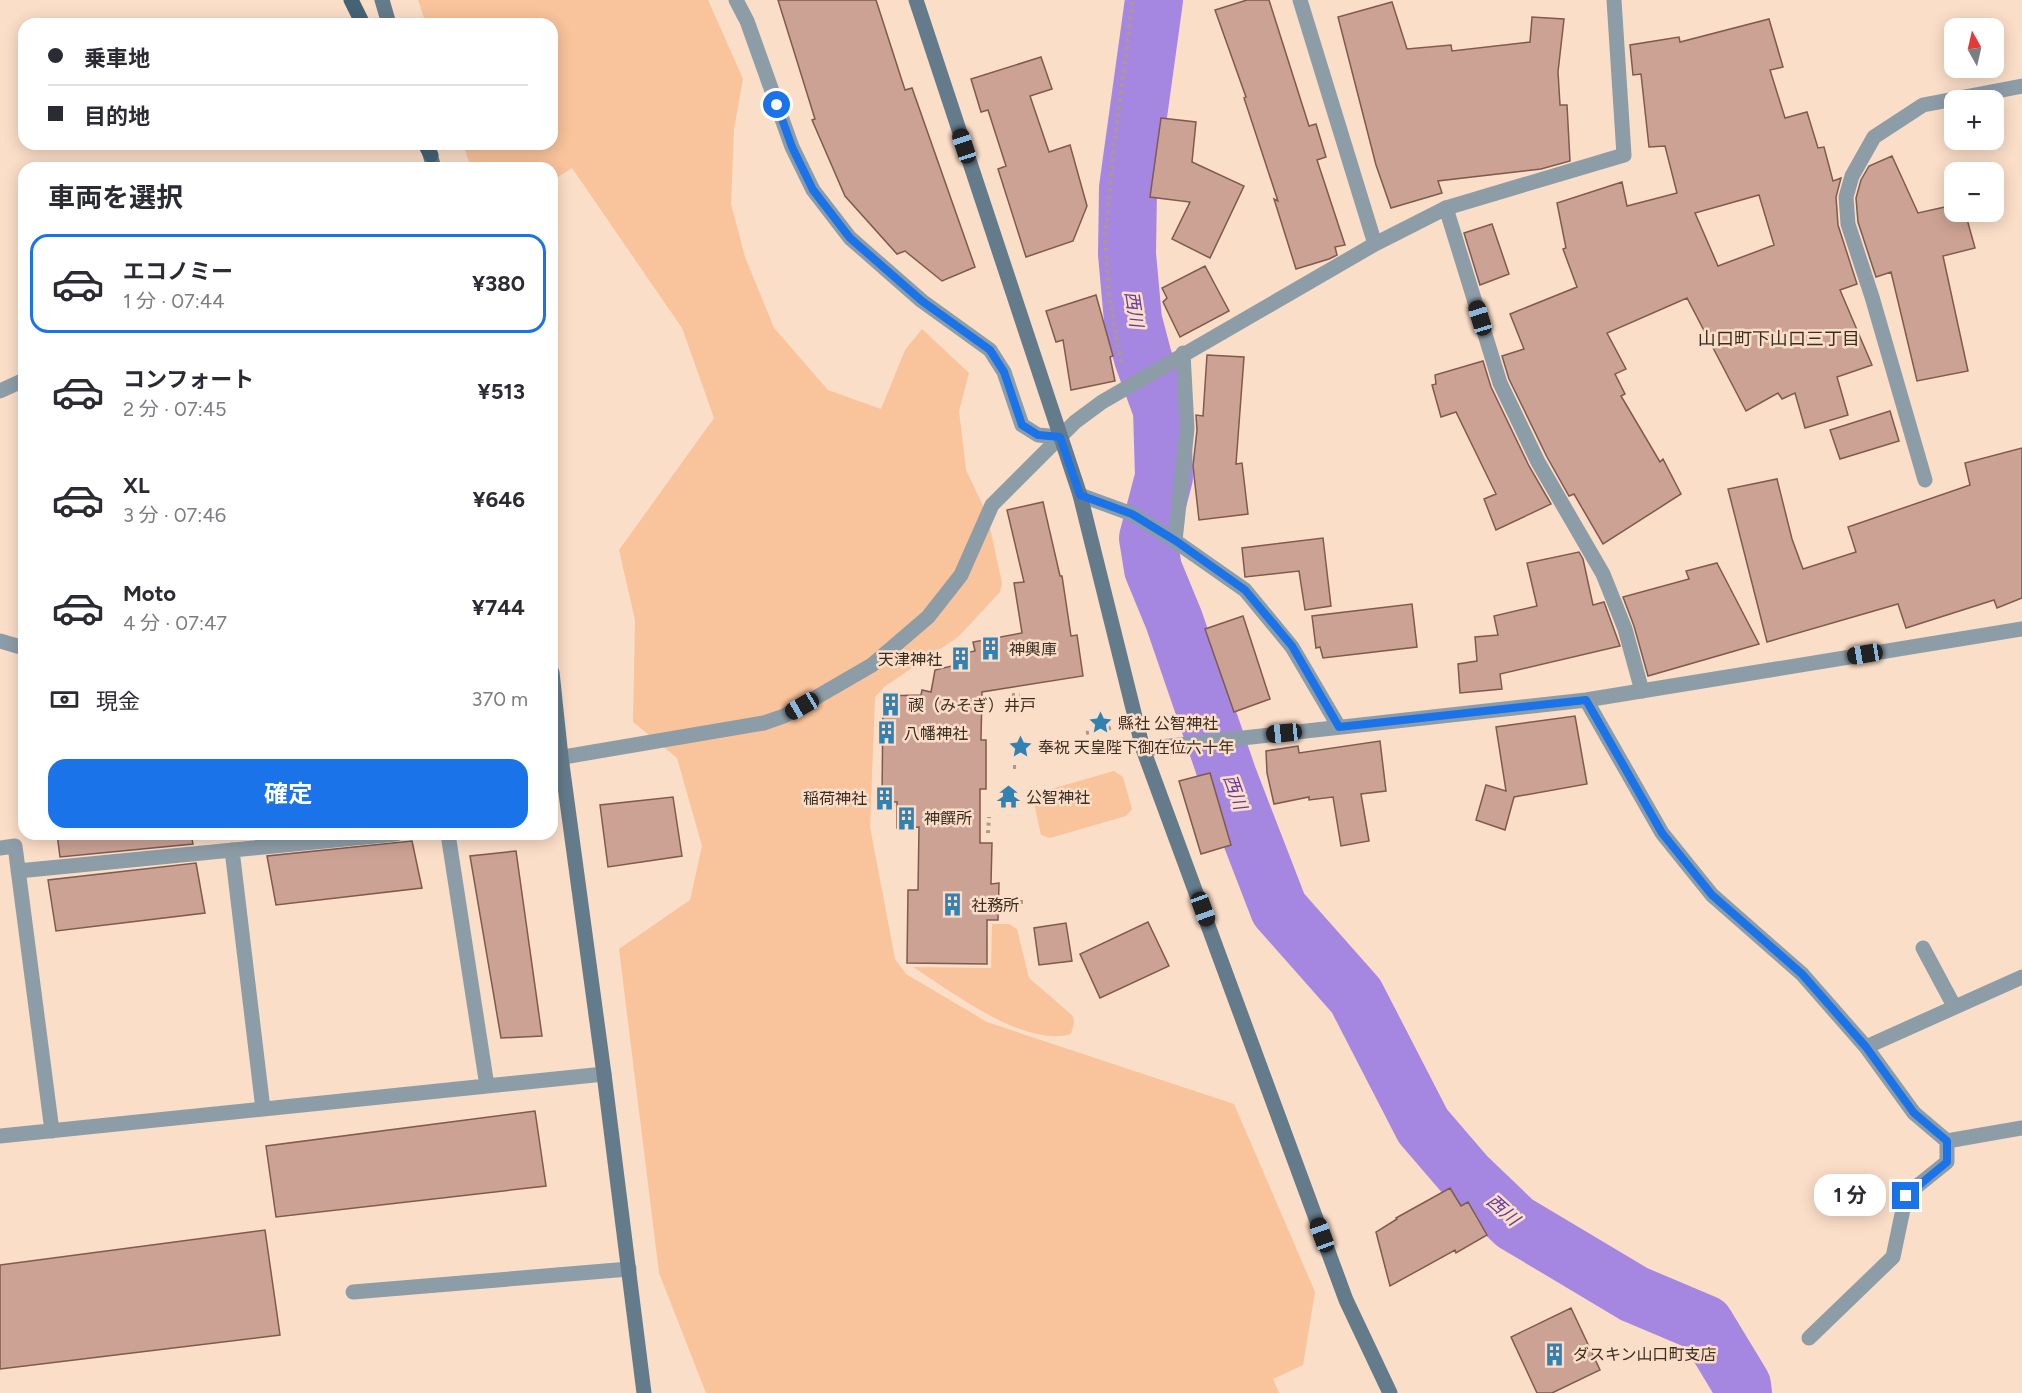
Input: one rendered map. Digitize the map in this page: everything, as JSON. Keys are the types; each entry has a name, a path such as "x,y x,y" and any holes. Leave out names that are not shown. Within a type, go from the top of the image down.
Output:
{"main road":[{"path":"351,0 360,18"}],"street":[{"path":"382,0 387,18"},
{"path":"736,0 747,21 792,147 813,190 850,238 922,301 990,350 1004,372 1022,425 1038,435 1060,437"},
{"path":"916,0 1080,495 1143,749 1346,1300 1390,1393"},
{"path":"1300,0 1375,244"},
{"path":"558,758 764,723 784,716 872,665 928,617 961,575 992,505 1075,422 1102,402 1375,244 1446,208 1624,154 1614,0"},
{"path":"1925,480 1872,297 1848,224 1846,197 1852,176 1874,137 1923,105 2022,86"},
{"path":"1446,208 1500,383 1538,462 1603,574 1625,629 1642,691"},
{"path":"1170,538 1187,429 1177,358"},
{"path":"0,391 18,383"},
{"path":"1080,495 1137,517 1245,590 1292,646 1339,727"},
{"path":"1143,749 1586,700 2022,629"},
{"path":"0,641 18,646"},
{"path":"1586,700 1662,833 1712,895 1802,974 1866,1047 1914,1113 1947,1141 1947,1162 1906,1196 1893,1257 1809,1338"},
{"path":"558,771 604,1074 644,1393"},
{"path":"18,871 334,840"},
{"path":"449,840 487,1086"},
{"path":"0,848 15,846 52,1131"},
{"path":"232,850 263,1109"},
{"path":"1923,948 1954,1006"},
{"path":"1866,1047 2022,977"},
{"path":"0,1136 604,1074"},
{"path":"1947,1141 2022,1128"},
{"path":"353,1292 629,1269"}],"path":[{"path":"1133,0 1115,138 1105,239 1109,296 1122,364 1133,384"},
{"path":"1012,695 1020,695"},
{"path":"1086,733 1119,726"},
{"path":"1013,767 1020,767"},
{"path":"988,833 989,817"},
{"path":"1005,902 1026,902"}],"shaded area":[{"path":"418,0 708,0 743,79 734,129 731,204 745,257 774,328 828,390 881,409 905,350 922,329 969,373 959,411 966,470 987,514 1002,583 1000,592 958,637 884,687 875,697 870,827 895,959 906,974 987,1022 1234,1104 1315,1292 1303,1365 1273,1379 1279,1393 706,1393 659,1273 619,949 690,900 702,846 677,758 633,722 635,620 619,550 714,418 682,328 572,168 558,177 558,162 469,162 465,150 558,150 558,18 424,18"},
{"path":"1114,771 1123,777 1132,809 1126,816 1050,838 1041,835 1034,803 1037,793"},
{"path":"992,924 1009,924 1017,929 1029,978 1073,1016 1071,1034 1052,1036 1032,1033 1010,1025 967,1002 913,967 991,968"}],"building":[{"path":"778,0 876,0 905,90 912,88 975,267 942,281 905,251 897,254 845,196 812,120 815,119"},
{"path":"1247,0 1269,0 1309,126 1316,124 1326,157 1317,160 1345,245 1335,247 1337,255 1329,259 1296,269 1274,199 1278,201 1244,98 1246,97 1215,10"},
{"path":"1392,2 1407,49 1451,45 1452,51 1530,42 1532,17 1564,19 1558,72 1560,105 1567,105 1570,161 1541,169 1438,181 1442,193 1391,208 1376,165 1338,17"},
{"path":"1769,19 1783,67 1770,70 1785,118 1807,112 1818,148 1824,147 1833,181 1841,178 1836,197 1838,225 1857,284 1840,290 1872,365 1837,377 1848,415 1805,428 1795,393 1782,399 1778,393 1746,411 1687,298 1607,333 1626,369 1615,374 1625,394 1621,396 1660,462 1663,459 1681,494 1603,544 1574,494 1569,496 1547,457 1509,379 1502,356 1524,349 1510,314 1577,287 1563,249 1566,248 1557,203 1622,182 1627,206 1677,193 1665,146 1649,147 1641,74 1633,75 1630,45 1679,37 1680,42","holes":["1759,195 1774,245 1718,266 1695,213"]},
{"path":"1041,57 1052,89 1030,96 1049,152 1070,145 1087,206 1073,241 1026,257 998,169 1006,166 988,110 981,112 971,79"},
{"path":"1161,118 1196,122 1192,162 1244,186 1210,258 1172,239 1190,202 1150,197"},
{"path":"1892,156 1918,213 1944,207 1944,222 1968,222 1975,248 1943,256 1968,371 1917,381 1891,272 1876,277 1858,222 1856,198 1861,180 1869,166"},
{"path":"1492,224 1509,274 1480,285 1464,233"},
{"path":"1205,266 1229,311 1180,337 1163,302 1167,298 1162,288"},
{"path":"1096,295 1113,356 1110,357 1115,381 1071,390 1063,340 1056,342 1046,311"},
{"path":"1207,355 1244,357 1236,464 1242,463 1248,514 1199,520 1193,466 1197,430 1196,415 1203,416"},
{"path":"1483,361 1491,387 1529,466 1551,504 1496,530 1484,499 1496,494 1456,412 1441,417 1432,385 1436,384 1435,375"},
{"path":"1890,411 1899,441 1840,459 1830,430"},
{"path":"2022,448 2022,598 1997,608 1994,600 1906,628 1898,604 1767,642 1728,489 1777,479 1792,539 1803,569 1856,552 1848,527 1970,485 1965,463"},
{"path":"1043,502 1060,576 1062,576 1071,636 1077,635 1083,676 982,692 981,740 986,740 986,789 980,789 980,843 992,843 991,884 999,883 998,920 987,920 987,964 907,963 908,890 918,890 919,827 897,828 897,802 882,802 883,696 921,695 922,690 931,692 935,670 956,665 954,655 975,651 973,642 1022,633 1014,583 1024,582 1007,510"},
{"path":"1323,538 1331,606 1305,610 1299,571 1245,577 1242,548"},
{"path":"1579,552 1583,559 1593,605 1604,602 1620,646 1500,674 1502,689 1460,693 1458,664 1477,661 1475,637 1498,635 1494,616 1537,606 1527,563"},
{"path":"1717,563 1759,644 1648,676 1623,597 1689,579 1686,571"},
{"path":"1412,604 1417,647 1323,658 1320,647 1316,648 1312,616"},
{"path":"1243,616 1270,699 1234,712 1205,629"},
{"path":"1575,716 1587,784 1514,797 1505,830 1476,820 1486,785 1506,791 1496,727"},
{"path":"1380,741 1386,791 1361,794 1369,841 1341,846 1333,797 1309,800 1309,797 1274,804 1267,773 1266,751 1298,746 1299,753"},
{"path":"1210,773 1231,845 1201,854 1179,781"},
{"path":"673,797 682,856 608,867 600,805"},
{"path":"58,840 192,840 193,844 60,857"},
{"path":"412,841 422,888 276,905 267,856"},
{"path":"516,851 542,1036 501,1038 470,856"},
{"path":"196,863 205,913 56,931 48,880"},
{"path":"1148,922 1169,966 1100,998 1080,954"},
{"path":"1066,923 1072,961 1039,965 1034,928"},
{"path":"535,1111 546,1186 276,1217 266,1146"},
{"path":"1450,1188 1461,1206 1468,1202 1487,1235 1390,1286 1376,1232 1396,1218"},
{"path":"265,1230 280,1335 0,1369 0,1265"},
{"name":"ダスキン山口町支店","path":"1571,1308 1600,1370 1552,1393 1537,1393 1511,1337"}],"waterway":[{"name":"西川","path":"1154,0 1128,188 1127,254 1133,320 1143,358 1162,410 1164,477 1148,538 1153,569 1174,620 1228,777 1279,909 1356,996 1423,1126 1466,1176 1515,1223 1634,1294 1705,1324 1742,1385 1743,1393"}],"place":[{"name":"神輿庫","path":"991,649"},
{"name":"天津神社","path":"960,659"},
{"name":"禊（みそぎ）井戸","path":"890,705"},
{"name":"縣社 公智神社","path":"1100,723"},
{"name":"八幡神社","path":"886,733"},
{"name":"奉祝 天皇陛下御在位六十年","path":"1020,747"},
{"name":"公智神社","path":"1008,797"},
{"name":"稲荷神社","path":"885,798"},
{"name":"神饌所","path":"906,818"},
{"name":"社務所","path":"953,905"},
{"name":"ダスキン山口町支店","path":"1555,1354"}],"district":[{"name":"山口町下山口三丁目","path":"1779,339"}],"route":[{"path":"777,105 792,147 813,190 850,238 922,301 990,350 1004,372 1022,425 1038,435 1060,437 1080,495 1132,514 1176,541 1245,590 1292,646 1339,727 1586,700 1662,833 1712,895 1802,974 1866,1047 1914,1113 1947,1141 1947,1162 1906,1196"}]}
